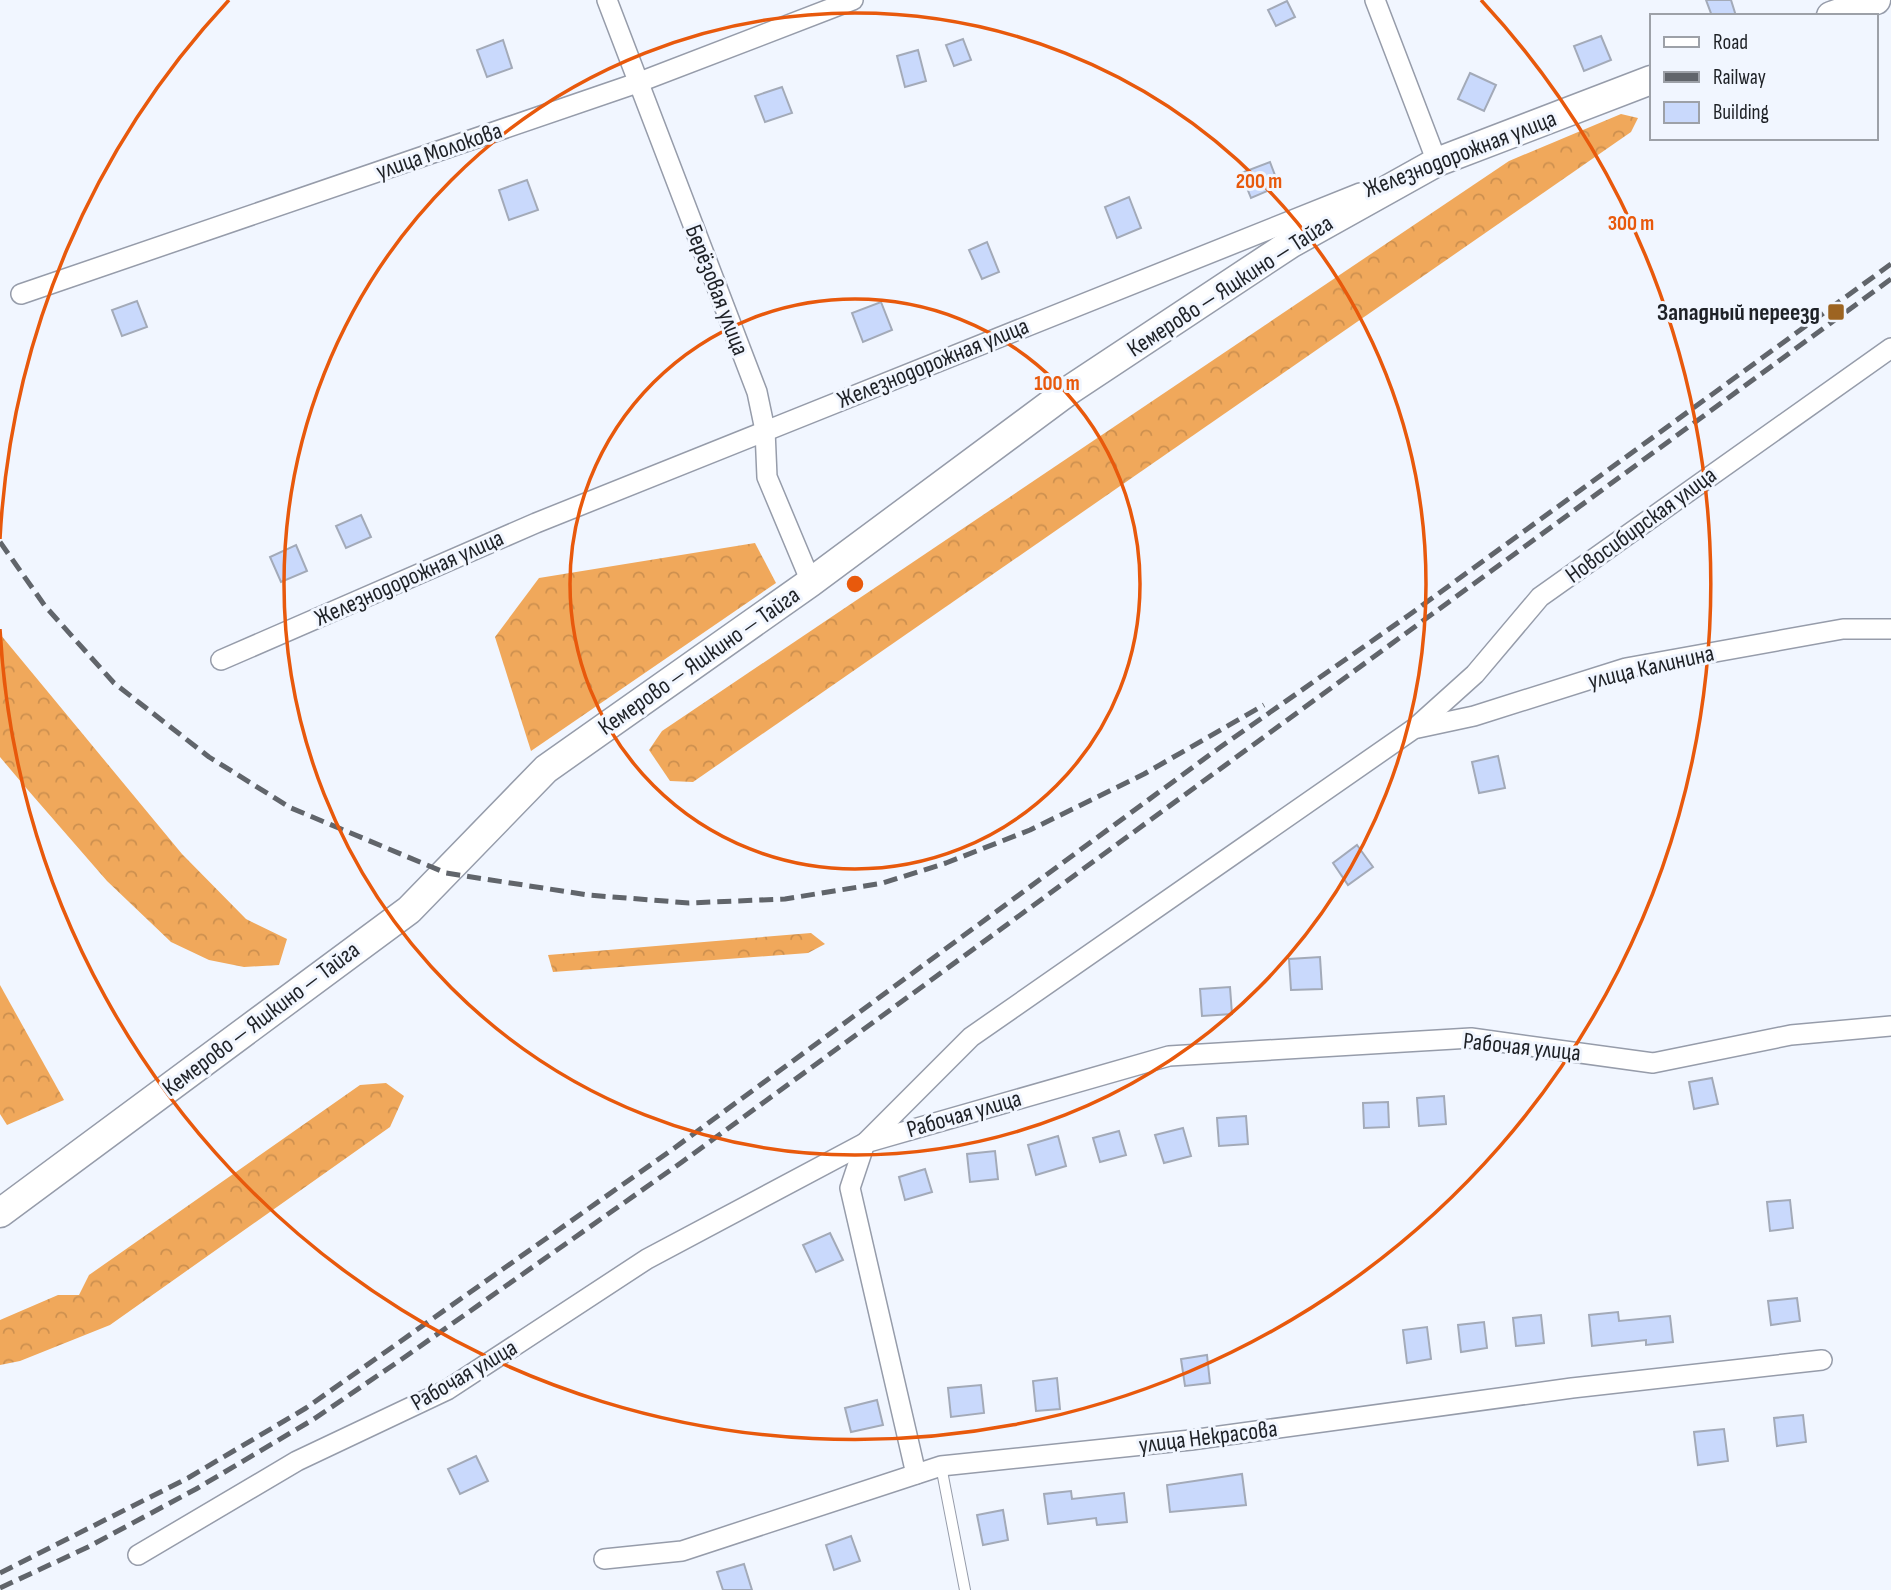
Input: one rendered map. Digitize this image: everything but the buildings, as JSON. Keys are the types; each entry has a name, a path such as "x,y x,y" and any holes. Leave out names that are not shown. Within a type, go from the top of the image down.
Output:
{"main road":[{"path":"1837,14 1876,0"},
{"name":"Железнодорожная улица","path":"1437,162 1650,80"},
{"name":"Кемерово — Яшкино — Тайга","path":"0,1213 409,910 546,769 811,582 1071,389 1290,244 1437,162"}],"street":[{"name":"Берёзовая улица","path":"607,0 757,392 765,430 768,477 811,582"},
{"name":"улица Молокова","path":"21,294 637,83 853,0"},
{"path":"1375,0 1437,162"},
{"name":"Железнодорожная улица","path":"222,660 536,523 1437,162"},
{"name":"Новосибирская улица","path":"865,1143 971,1037 1415,728 1475,674 1540,597 1891,348"},
{"name":"улица Калинина","path":"1415,728 1474,716 1626,668 1843,629 1891,629"},
{"name":"Рабочая улица","path":"138,1555 297,1461 447,1390 648,1259 865,1143 1169,1056 1471,1038 1653,1063 1791,1035 1891,1026"},
{"path":"865,1143 850,1188 916,1474"},
{"name":"улица Некрасова","path":"604,1559 682,1551 941,1466 1192,1440 1572,1388 1822,1360"}],"lane":[{"path":"941,1466 965,1590"}],"green space":[{"path":"1621,114 1638,118 1631,132 693,782 670,781 649,750 662,731 1509,161"},
{"path":"755,543 776,583 531,751 495,637 539,578"},
{"path":"0,634 182,854 246,919 287,939 279,965 244,967 209,960 171,942 107,881 0,757"},
{"path":"811,933 825,944 808,953 553,972 548,955"},
{"path":"0,985 64,1100 7,1125 0,1114"},
{"path":"386,1083 404,1096 390,1127 110,1325 20,1361 0,1365 0,1320 58,1295 79,1295 89,1275 360,1085"}],"railway":[{"path":"0,1573 188,1478 306,1408 673,1149 1219,748 1409,615 1891,264"},
{"path":"0,1588 88,1547 196,1489 314,1419 402,1359 682,1162 1891,279"},
{"path":"0,542 45,606 114,683 209,757 291,808 446,873 588,895 689,903 785,899 883,883 946,863 1030,830 1144,774 1264,705"}],"place":[{"name":"Западный переезд","path":"1836,312"}]}
